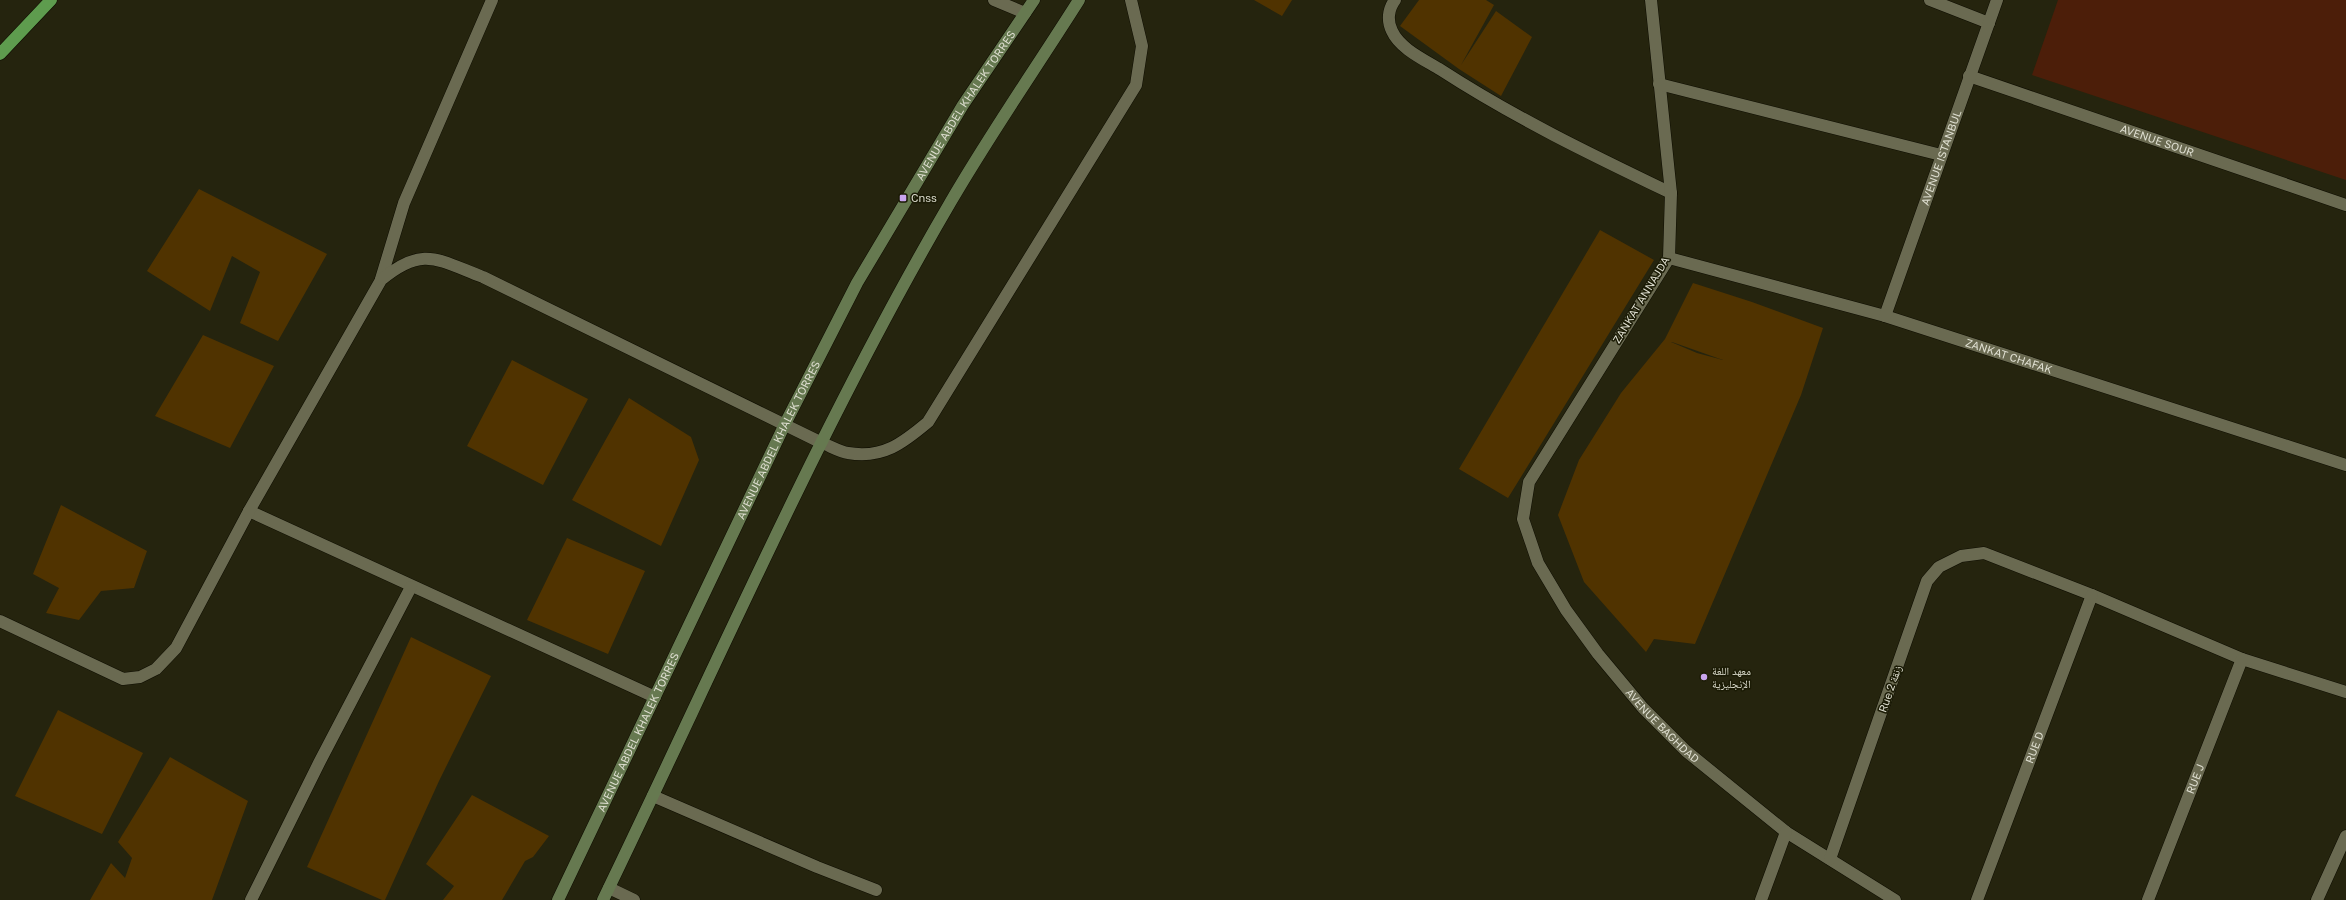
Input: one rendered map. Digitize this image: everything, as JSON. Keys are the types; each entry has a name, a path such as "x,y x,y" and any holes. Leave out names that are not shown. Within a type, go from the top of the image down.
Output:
{"highway":[{"path":"0,54 51,0"}],"main road":[{"name":"AVENUE ABDEL KHALEK TORRES","path":"558,900 785,424 857,283 963,105 1034,0"},
{"path":"603,900 782,521 822,443 950,202 1079,0"}],"street":[{"path":"0,621 123,678 140,677 156,669 176,648 249,511 381,280 404,203 492,0"},
{"path":"994,0 1025,13"},
{"path":"381,280 396,267 413,259 433,258 483,277 822,443 848,453 884,453 906,442 928,422 1136,84 1142,46 1131,0"},
{"path":"1395,0 1388,18 1392,32 1405,47 1486,99 1557,138 1671,193"},
{"name":"ZANKAT ANNAJDA","path":"1529,482 1669,258 1671,193 1651,0"},
{"path":"1930,0 1989,23"},
{"name":"AVENUE ISTANBUL","path":"1884,316 1997,0"},
{"name":"AVENUE SOUR","path":"1969,76 2346,205"},
{"path":"1659,84 1941,155"},
{"name":"ZANKAT CHAFAK","path":"1669,258 1884,316 2346,465"},
{"name":"AVENUE BAGHDAD","path":"1529,482 1523,520 1538,563 1566,610 1598,654 1643,708 1686,751 1786,832 1894,900"},
{"path":"249,511 411,587 655,697"},
{"name":"Rue 2 زنقة","path":"1830,859 1927,581 1939,567 1960,556 1984,553 2092,595"},
{"path":"251,900 319,763 411,587"},
{"path":"2092,595 2242,659 2346,692"},
{"name":"RUE D","path":"1977,900 2092,595"},
{"name":"RUE J","path":"2148,900 2242,659"},
{"path":"653,796 817,867 876,890"},
{"path":"1762,900 1786,832"},
{"path":"2317,900 2346,836"},
{"path":"609,888 634,900"}],"shaded area":[{"path":"2058,0 2346,0 2346,180 2032,75"}],"building":[{"path":"1254,0 1292,0 1282,16"},
{"path":"1419,0 1486,0 1494,5 1461,65 1496,11 1532,37 1501,96 1459,69 1400,26"},
{"path":"199,189 327,254 278,341 240,323 260,272 232,256 210,311 147,271"},
{"path":"1600,230 1654,260 1508,498 1459,469"},
{"path":"1693,283 1752,302 1823,328 1801,395 1695,644 1654,639 1646,652 1584,582 1558,515 1579,460 1621,393 1665,339","holes":["1672,342 1723,360 1697,353"]},
{"path":"203,335 274,366 230,448 155,416"},
{"path":"512,360 588,399 543,485 467,446"},
{"path":"629,398 691,437 699,460 661,546 572,500"},
{"path":"61,505 147,551 134,588 101,591 79,620 46,613 59,588 33,574"},
{"path":"567,538 645,571 608,654 527,620"},
{"path":"411,637 491,676 439,781 385,900 382,900 307,867"},
{"path":"58,710 143,753 102,834 15,796"},
{"path":"170,757 248,801 212,900 90,900 111,863 125,878 132,858 118,842"},
{"path":"472,795 549,836 533,857 525,861 502,900 443,900 454,886 426,864"}],"place":[{"name":"Cnss","path":"903,198"},
{"name":"معهد اللغة الإنجليزية","path":"1704,677"}]}
